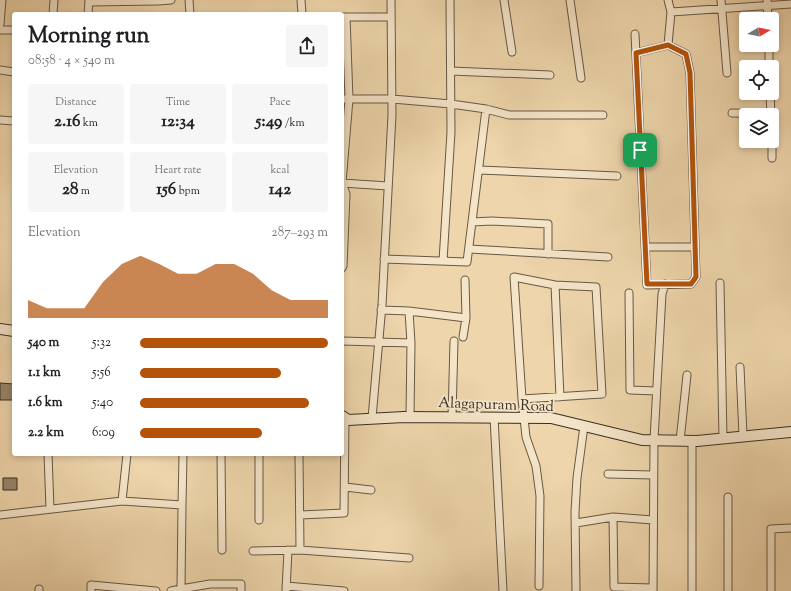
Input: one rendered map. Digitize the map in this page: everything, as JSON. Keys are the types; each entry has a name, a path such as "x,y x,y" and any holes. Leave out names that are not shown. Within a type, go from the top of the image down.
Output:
{"main road":[{"path":"0,329 12,331"},
{"name":"Alagapuram Road","path":"344,418 348,420 410,417 551,418 642,440 692,441 791,432"}],"street":[{"path":"0,24 2,0"},
{"path":"53,12 54,0"},
{"path":"88,12 89,1 171,0"},
{"path":"189,0 190,12"},
{"path":"301,0 302,12"},
{"path":"372,418 382,310 392,99 391,0"},
{"path":"443,261 451,132 450,0"},
{"path":"504,0 512,52"},
{"path":"570,0 581,78"},
{"path":"668,0 671,12 668,45"},
{"path":"721,0 727,73"},
{"path":"671,12 722,9 767,3 791,4"},
{"path":"344,127 344,17 391,17"},
{"path":"0,30 12,30"},
{"path":"635,34 647,284 691,284 696,277 690,73 686,54 668,45 636,53"},
{"path":"0,70 12,72"},
{"path":"451,71 550,75"},
{"path":"345,99 392,99 451,104 509,114 603,115"},
{"path":"384,259 468,262 486,109"},
{"path":"732,114 739,114"},
{"path":"0,120 12,121"},
{"path":"772,148 772,158"},
{"path":"479,170 617,176"},
{"path":"344,183 388,186"},
{"path":"344,188 346,194 344,242"},
{"path":"472,222 492,221 548,224 548,254"},
{"path":"645,247 695,247"},
{"path":"469,249 608,257"},
{"path":"522,400 602,394 596,287 556,284 514,277 522,400 526,437 536,466 540,496 539,586"},
{"path":"463,337 466,318 465,280"},
{"path":"720,283 723,438"},
{"path":"556,284 560,397"},
{"path":"613,517 614,587 653,590 654,440 662,294 665,284"},
{"path":"629,293 630,390 656,392"},
{"path":"382,310 409,311 466,318"},
{"path":"409,311 411,343 410,417"},
{"path":"344,341 411,343"},
{"path":"452,417 454,341"},
{"path":"740,367 743,436"},
{"path":"680,441 687,375"},
{"path":"494,417 503,591"},
{"path":"576,591 577,478 584,426"},
{"path":"692,441 692,591"},
{"path":"300,515 344,513 344,452"},
{"path":"48,456 50,509"},
{"path":"122,500 127,456"},
{"path":"181,589 183,456"},
{"path":"221,456 222,550"},
{"path":"259,456 259,520"},
{"path":"299,456 300,550"},
{"path":"608,474 653,475"},
{"path":"345,487 370,490"},
{"path":"728,497 728,591"},
{"path":"0,515 122,500 182,505"},
{"path":"576,523 613,517 653,520"},
{"path":"771,591 771,529 791,528"},
{"path":"288,550 286,589 344,591"},
{"path":"253,551 300,550 409,558"},
{"path":"171,591 241,584 241,591"},
{"path":"91,591 91,585 156,591"}],"building":[{"path":"0,383 12,384 12,400 0,400"},
{"path":"3,478 17,478 17,490 3,490"}],"route":[{"path":"668,45 686,54 690,73 692,99 696,277 691,284 647,284 640,150 636,53 668,45"}]}
